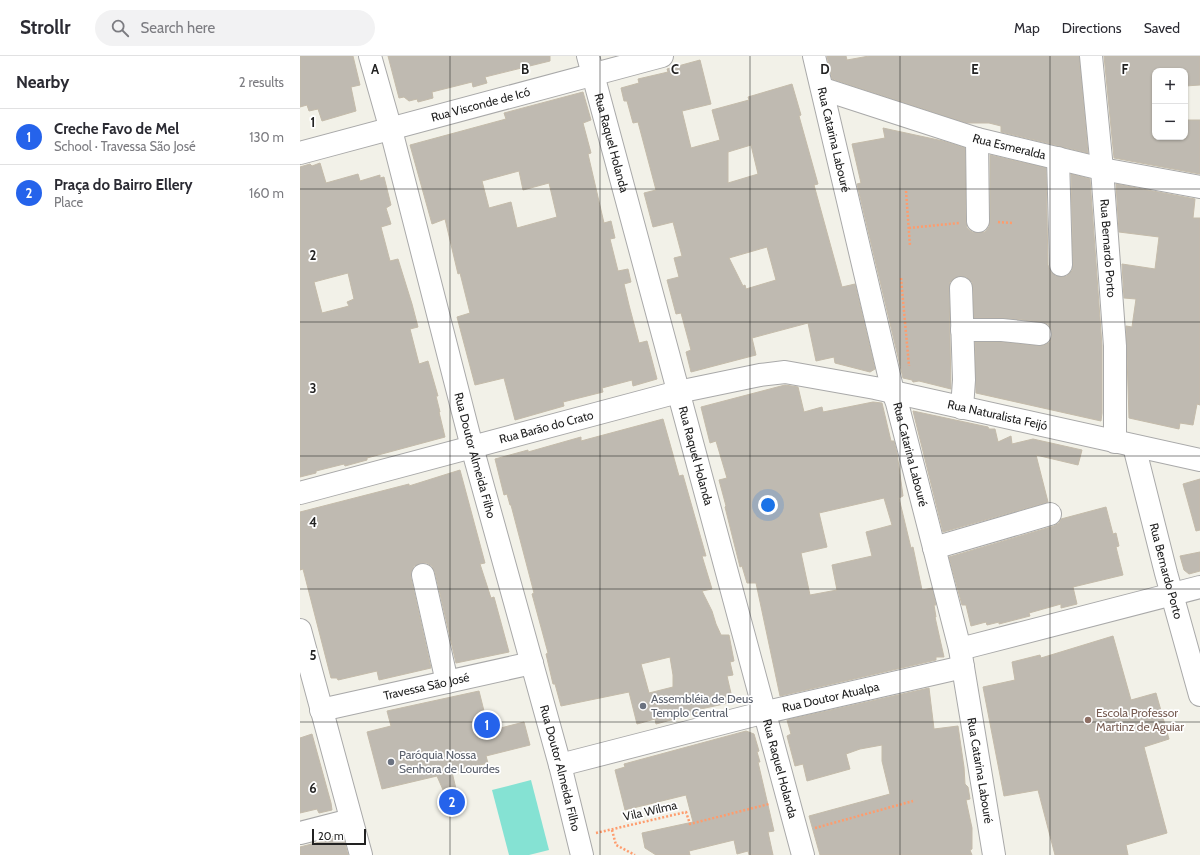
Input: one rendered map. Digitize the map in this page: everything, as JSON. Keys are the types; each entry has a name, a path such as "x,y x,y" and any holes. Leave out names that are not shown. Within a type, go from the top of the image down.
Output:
{"street":[{"name":"Rua Doutor Almeida Filho","path":"370,56 391,130 472,447 560,765 580,846"},
{"name":"Rua Visconde de Icó","path":"300,153 391,130 591,65 662,56"},
{"name":"Rua Catarina Labouré","path":"814,56 902,394 898,407 961,658 994,855"},
{"name":"Rua Bernardo Porto","path":"1091,56 1102,168 1124,444 1172,594 1200,695"},
{"name":"Rua Raquel Holanda","path":"591,65 803,855"},
{"name":"Rua Esmeralda","path":"823,89 976,139 1102,168 1200,187"},
{"path":"976,139 978,222"},
{"path":"1058,158 1060,265"},
{"path":"961,288 964,380 962,408"},
{"path":"962,330 1002,330 1040,334"},
{"name":"Rua Barão do Crato","path":"300,493 678,392 760,375 785,372 795,373"},
{"name":"Rua Naturalista Feijó","path":"795,373 902,394 1200,460"},
{"path":"934,548 1050,514"},
{"path":"423,575 447,682"},
{"name":"Rua Doutor Atualpa","path":"560,765 765,712 961,658 1172,594 1200,587"},
{"path":"300,630 361,855"},
{"name":"Travessa São José","path":"321,710 532,663"},
{"path":"300,833 351,820"}],"path":[{"path":"906,191 910,246"},
{"path":"901,278 902,394"},
{"name":"Vila Wilma","path":"580,846 612,830 686,812 690,824 788,799"},
{"path":"811,829 913,801"},
{"path":"612,830 616,845 635,855"}],"shaded area":[{"path":"531,780 549,850 529,855 509,855 492,790"}],"building":[{"path":"300,56 353,56 360,85 351,87 356,111 322,121 318,109 309,111 307,105 300,107"},
{"path":"388,56 550,56 550,61 485,77 487,83 473,87 472,82 432,92 433,98 418,102 417,99 409,101 404,97 399,98"},
{"path":"827,56 846,56 847,60 869,56 1079,56 1088,153 1001,132 1001,126 989,123 967,123 832,79"},
{"path":"1104,56 1200,56 1200,85 1188,86 1188,68 1152,68 1152,140 1188,140 1188,120 1200,120 1200,174 1114,158"},
{"path":"700,60 711,104 682,111 691,148 720,140 712,110 749,100 748,97 792,84 801,115 799,116 818,184 814,185 842,287 855,284 875,369 870,372 835,363 834,357 816,361 808,323 752,338 756,355 691,372 686,352 691,350 681,313 676,314 667,280 679,277 674,258 682,256 673,222 653,227 644,193 656,190 638,122 633,123 627,101 624,101 621,88 639,83 638,79 668,72 667,69","holes":["751,145 758,174 728,183 728,152","767,247 776,280 746,289 729,258"]},
{"path":"583,92 591,120 583,123 591,153 588,154 604,223 611,221 615,238 610,239 618,271 628,269 631,282 624,284 639,343 647,341 657,379 633,386 632,380 602,388 603,392 563,402 564,406 515,420 504,378 475,385 457,317 470,313 460,273 458,274 445,219 432,224 410,145 506,119 504,113","holes":["519,171 523,190 549,183 557,217 517,228 511,202 489,208 482,181"]},
{"path":"883,128 943,141 965,148 966,222 967,228 972,232 985,232 989,227 990,155 1046,168 1048,265 1051,272 1055,276 1067,276 1072,271 1073,265 1071,174 1090,179 1102,346 1101,421 976,393 975,342 1001,342 1039,346 1050,342 1052,335 1048,324 1041,322 1003,318 974,318 972,282 967,277 961,276 954,278 950,282 949,288 951,389 919,381 913,382 912,380 903,378 857,184 861,183 852,144 885,138"},
{"path":"320,163 326,183 358,174 360,181 380,175 380,178 384,177 391,205 386,208 391,224 381,227 390,261 398,259 412,304 418,327 410,329 419,364 428,361 438,396 436,396 445,437 367,458 367,460 345,466 344,464 316,471 316,473 300,477 300,167 310,164 312,166","holes":["348,273 354,299 347,302 349,306 322,313 314,282"]},
{"path":"1116,184 1195,199 1193,218 1200,218 1200,405 1197,404 1193,425 1180,423 1179,429 1129,418 1126,326 1132,327 1136,299 1124,298 1122,264 1155,269 1159,237 1119,232"},
{"path":"785,385 798,387 804,412 822,407 823,412 873,402 882,403 891,441 894,441 897,453 903,496 899,498 911,548 913,547 922,590 932,588 936,605 934,605 935,617 944,657 936,657 936,660 780,696 756,583 747,583 742,566 740,567 719,480 727,478 716,441 710,443 701,407","holes":["884,498 892,525 866,532 872,556 832,565 837,590 810,595 801,553 827,547 819,513"]},
{"path":"913,411 988,427 989,429 995,429 998,442 1011,436 1012,444 1033,439 1082,450 1078,465 1036,455 1048,502 943,532"},
{"path":"663,419 679,476 683,475 706,556 702,556 712,589 702,591 712,611 721,635 729,635 734,661 730,662 733,675 727,676 733,702 696,710 697,713 656,724 655,719 637,724 629,692 561,706 555,684 553,684 546,654 548,653 532,594 534,593 511,505 507,494 504,495 495,459 528,450 528,452 581,437 581,441","holes":["670,657 673,687 649,693 641,664"]},
{"path":"460,470 485,563 480,564 491,598 494,597 509,652 456,663 435,572 432,566 427,563 421,563 414,566 411,572 411,578 431,668 379,680 377,671 338,680 337,678 331,678 303,569 300,570 300,512 409,484 409,486"},
{"path":"1200,479 1200,530 1196,531 1183,484"},
{"path":"1106,507 1113,534 1116,533 1119,546 1116,547 1123,575 1073,587 1077,604 1061,608 1061,604 1029,613 1030,616 999,624 999,622 987,625 986,622 971,626 966,605 962,605 949,557 1054,526 1059,523 1061,519"},
{"path":"1200,552 1200,571 1189,574 1184,570 1180,556"},
{"name":"Escola Professor Martinz de Aguiar","path":"1113,636 1131,700 1156,693 1169,739 1144,747 1167,833 1126,845 1128,855 1055,855 1038,790 1004,796 983,687 1015,680 1012,662 1040,655 1041,658"},
{"path":"929,688 934,729 958,726 965,784 968,787 970,799 966,800 972,828 972,849 970,850 972,855 820,855 809,816 890,794 882,761 882,745 860,749 846,754 850,769 807,781 803,764 795,766 787,736 791,734 787,720"},
{"path":"479,691 489,731 524,722 530,745 486,756 488,763 452,772 461,810 453,813 437,776 382,789 367,732 391,726 387,711"},
{"path":"746,731 754,734 759,751 757,752 760,762 758,762 774,831 768,832 773,855 749,855 748,851 737,854 734,840 689,851 690,855 656,855 645,848 642,833 693,822 686,795 625,810 615,770 625,767 624,764"},
{"path":"312,734 332,810 319,813 317,809 300,813 300,738"},
{"path":"343,836 348,855 300,855 300,847"}],"place":[{"name":"Assembléia de Deus Templo Central","path":"643,706"},
{"name":"Escola Professor Martinz de Aguiar","path":"1088,720"},
{"name":"Creche Favo de Mel","path":"487,725"},
{"name":"Paróquia Nossa Senhora de Lourdes","path":"391,762"},
{"name":"Praça do Bairro Ellery","path":"452,802"}]}
